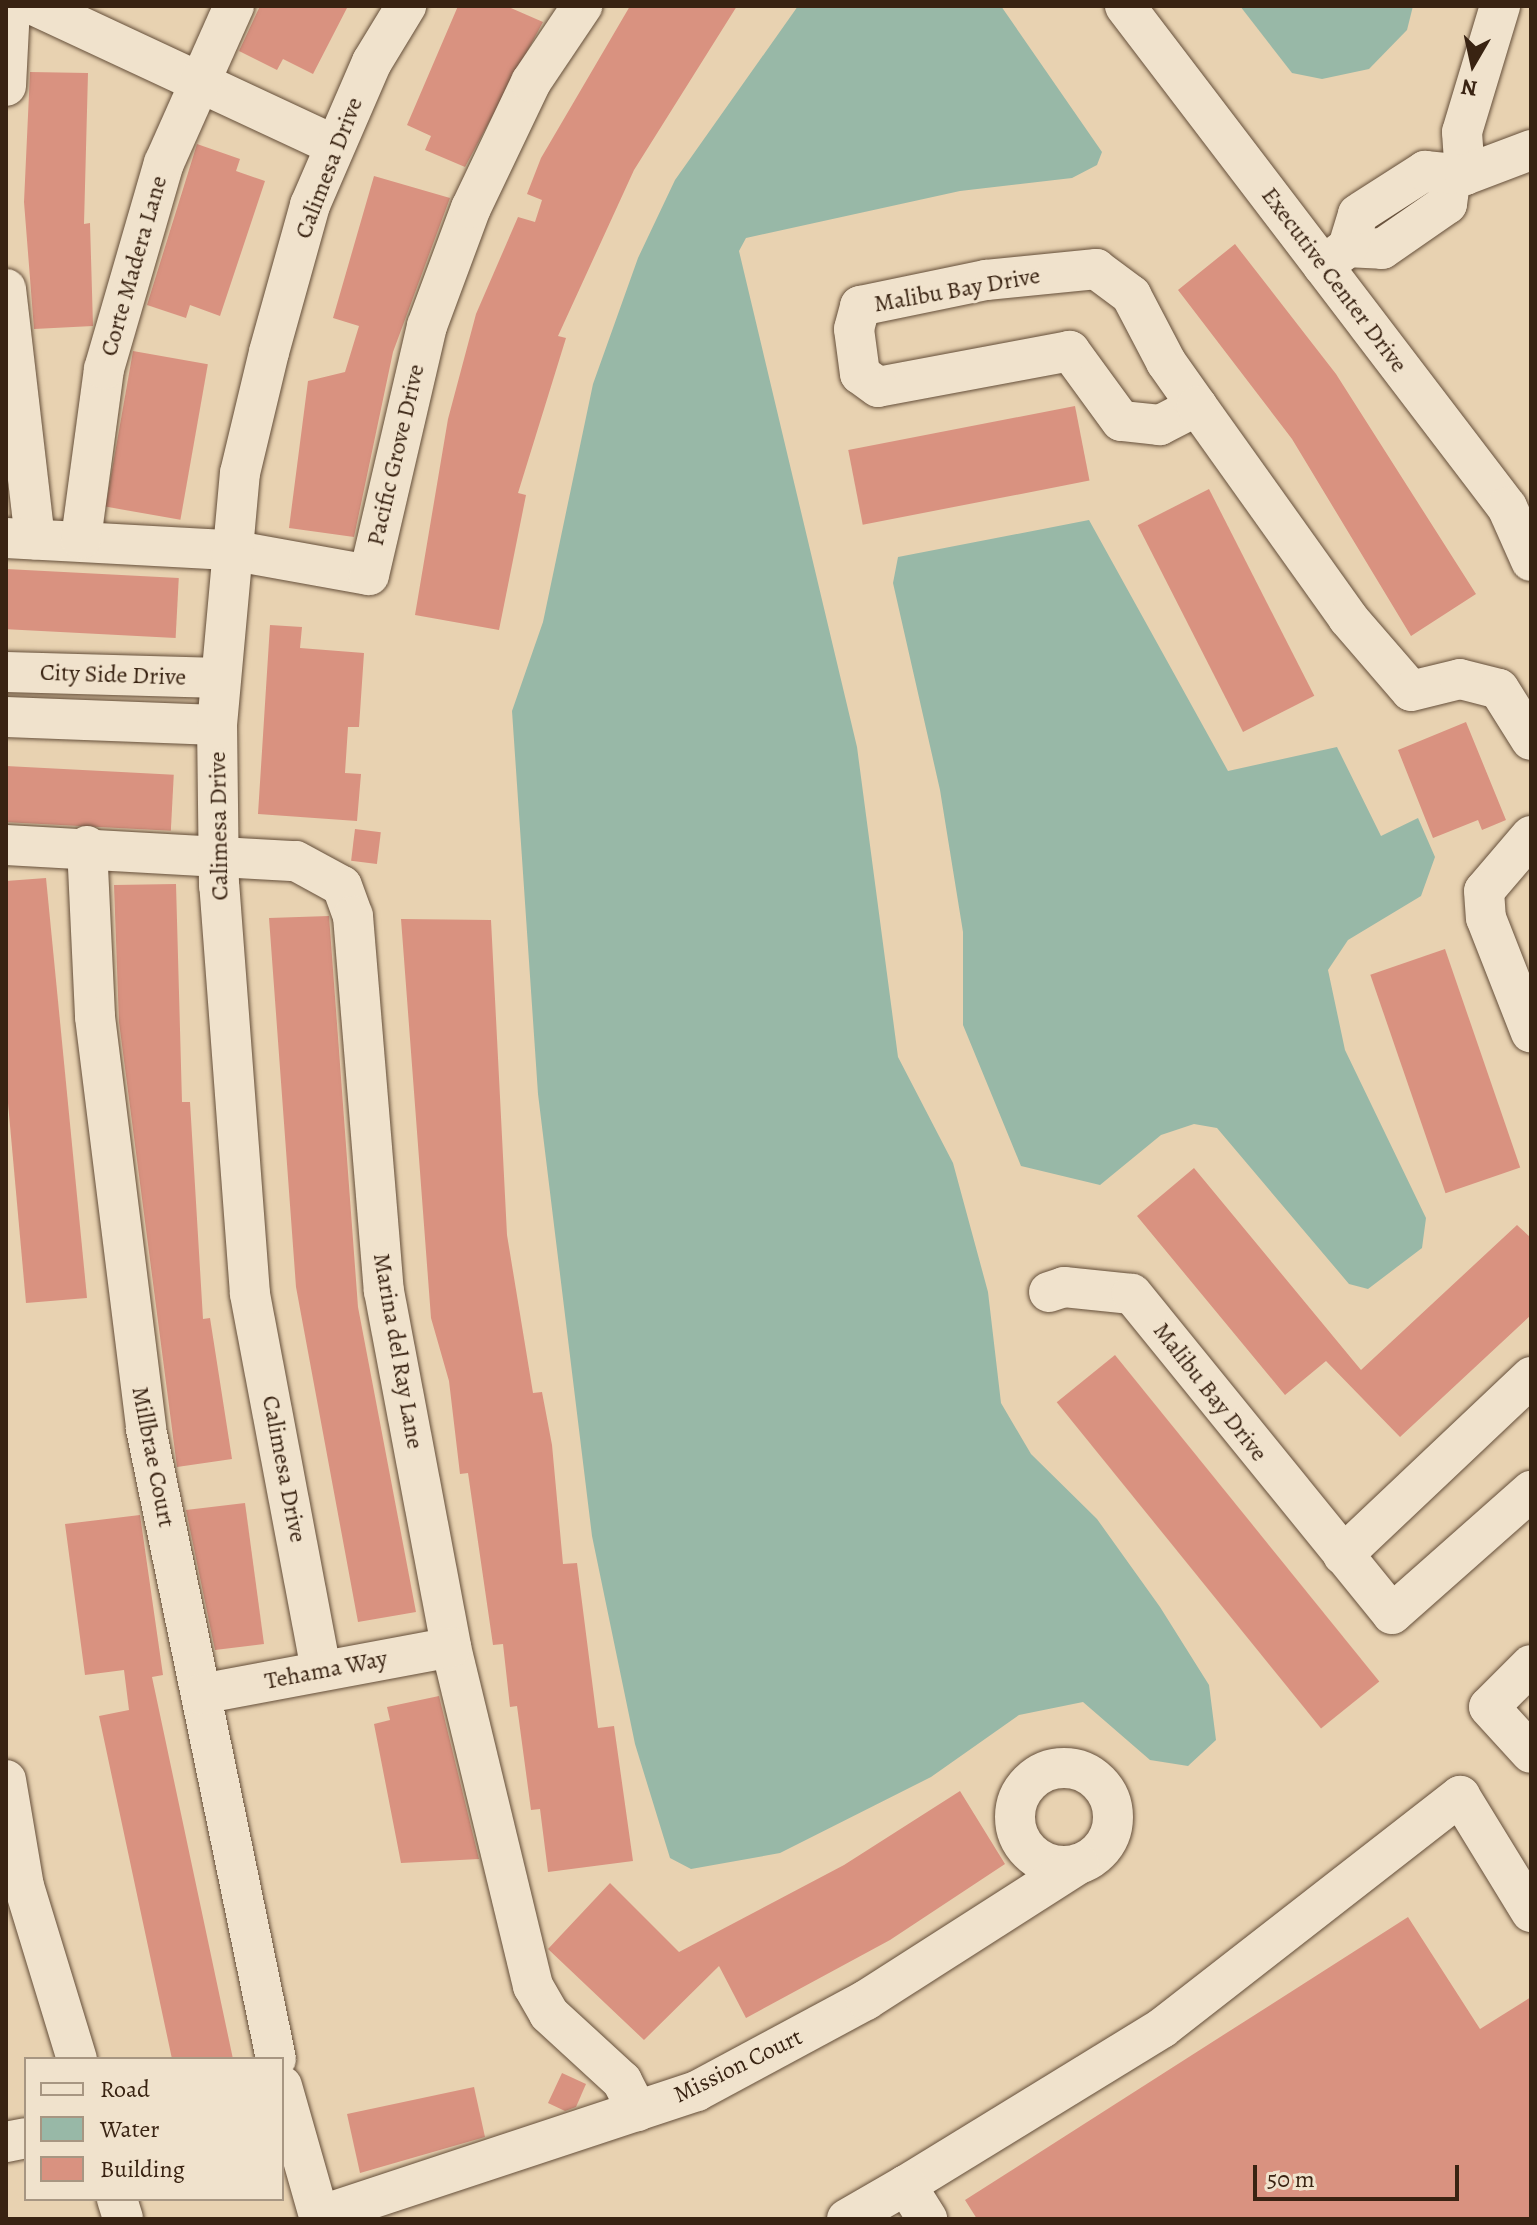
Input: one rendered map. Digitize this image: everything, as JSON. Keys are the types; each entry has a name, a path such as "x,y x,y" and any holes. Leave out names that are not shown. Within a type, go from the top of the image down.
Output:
{"street":[{"path":"6,86 10,6"},
{"path":"36,6 334,145"},
{"name":"Corte Madera Lane","path":"81,539 104,369 164,163 234,6"},
{"name":"Calimesa Drive","path":"321,1670 250,1294 218,852 217,725 230,550 269,352 334,145 406,6"},
{"name":"Pacific Grove Drive","path":"21,538 81,539 230,550 369,575 427,326 465,223 531,82 582,6"},
{"name":"Executive Center Drive","path":"1125,6 1336,256 1507,507 1531,561"},
{"path":"1458,175 1462,132 1500,6"},
{"path":"1336,256 1358,214 1425,171 1458,175 1531,150"},
{"name":"Malibu Bay Drive","path":"1197,406 1160,425 1121,421 1070,351 878,387 860,374 854,329 860,306 986,280 1096,269 1131,295 1197,406 1348,618 1411,691 1460,679 1499,689 1530,738"},
{"path":"6,289 21,538"},
{"path":"18,672 18,718"},
{"name":"City Side Drive","path":"18,672 221,678"},
{"path":"145,723 146,676"},
{"name":"City Side Drive","path":"18,718 217,725"},
{"path":"1531,836 1484,891 1486,918 1531,1033"},
{"name":"Marina del Ray Lane","path":"6,845 218,852 326,871 342,886 353,916 384,1291 451,1647 533,1986 549,2014 622,2081 637,2111"},
{"name":"Millbrae Court","path":"87,846 119,1254 146,1429 276,2057"},
{"name":"Malibu Bay Drive","path":"1049,1292 1064,1287 1132,1294 1392,1614 1531,1491"},
{"path":"1343,1555 1531,1377"},
{"name":"Tehama Way","path":"201,1694 451,1647"},
{"path":"1531,1665 1489,1707 1531,1753"},
{"path":"6,1780 24,1886 76,2057"},
{"path":"847,2219 1162,2028 1460,1796 1531,1912"},
{"name":"Mission Court","path":"319,2217 697,2091 866,2000 1079,1864"},
{"path":"284,2093 319,2217"},
{"path":"906,2185 927,2219"}],"water":[{"path":"798,6 1001,6 1102,152 1097,165 1072,178 960,191 746,238 739,251 857,747 898,1057 953,1163 988,1292 1001,1403 1031,1454 1097,1519 1160,1607 1209,1685 1216,1740 1188,1766 1150,1760 1083,1702 1019,1715 931,1777 780,1853 691,1869 670,1858 635,1744 592,1536 538,1094 512,711 543,622 593,384 638,258 675,180"},
{"path":"1240,6 1413,6 1407,30 1369,69 1322,79 1292,73"},
{"path":"1089,520 1228,771 1337,747 1381,836 1418,818 1435,857 1421,896 1348,940 1328,970 1345,1050 1426,1218 1422,1248 1368,1289 1349,1284 1217,1128 1194,1124 1161,1135 1100,1185 1021,1166 963,1025 963,932 940,790 893,583 898,557"}],"building":[{"path":"260,6 348,6 313,74 283,59 277,70 239,51"},
{"path":"458,6 506,6 543,22 465,167 425,150 431,136 407,125"},
{"path":"630,6 737,6 634,170 558,336 566,338 518,493 526,495 499,630 415,615 448,419 476,314 518,217 535,222 542,200 527,194 541,158"},
{"path":"30,72 88,73 84,224 90,223 93,326 34,329 24,202"},
{"path":"197,144 240,159 236,171 265,181 220,316 190,305 186,318 147,305"},
{"path":"374,176 450,198 393,352 354,537 289,528 308,381 345,372 359,326 333,318"},
{"path":"1235,244 1336,374 1476,594 1411,636 1292,439 1178,290"},
{"path":"133,351 208,364 180,520 106,507"},
{"path":"1075,406 1090,481 863,525 848,450"},
{"path":"1209,489 1314,696 1243,732 1138,525"},
{"path":"6,569 179,578 176,638 6,629"},
{"path":"270,625 302,627 300,648 364,653 359,727 348,727 345,773 361,774 357,821 258,814"},
{"path":"1466,722 1506,820 1482,830 1478,820 1433,838 1398,750"},
{"path":"6,766 174,775 171,831 6,822"},
{"path":"355,829 381,832 377,864 351,861"},
{"path":"46,878 87,1298 26,1303 6,1081 6,881"},
{"path":"176,884 182,1102 190,1102 203,1319 210,1318 232,1459 177,1467 119,1022 114,885"},
{"path":"329,916 358,1307 416,1612 358,1622 296,1287 269,918"},
{"path":"401,919 491,920 507,1235 533,1393 542,1392 552,1445 563,1564 577,1563 598,1728 614,1726 633,1861 548,1872 540,1809 531,1810 517,1706 510,1707 503,1644 493,1645 468,1473 460,1474 449,1381 431,1318"},
{"path":"1445,949 1520,1167 1446,1193 1370,975"},
{"path":"1194,1168 1361,1370 1517,1225 1531,1238 1531,1315 1400,1437 1326,1361 1285,1395 1137,1216"},
{"path":"1115,1355 1379,1681 1321,1729 1057,1402"},
{"path":"245,1503 264,1644 215,1650 186,1510"},
{"path":"140,1515 163,1675 152,1677 233,2057 172,2057 99,1716 129,1710 124,1670 85,1675 65,1524"},
{"path":"439,1696 479,1859 401,1863 374,1724 390,1720 387,1707"},
{"path":"960,1791 1005,1864 890,1940 746,2018 719,1966 644,2040 548,1949 610,1883 679,1952 844,1865"},
{"path":"1408,1917 1480,2029 1531,1997 1531,2219 977,2219 965,2200"},
{"path":"562,2073 586,2084 576,2107 565,2111 548,2103"},
{"path":"474,2087 485,2137 360,2173 347,2114"}]}
